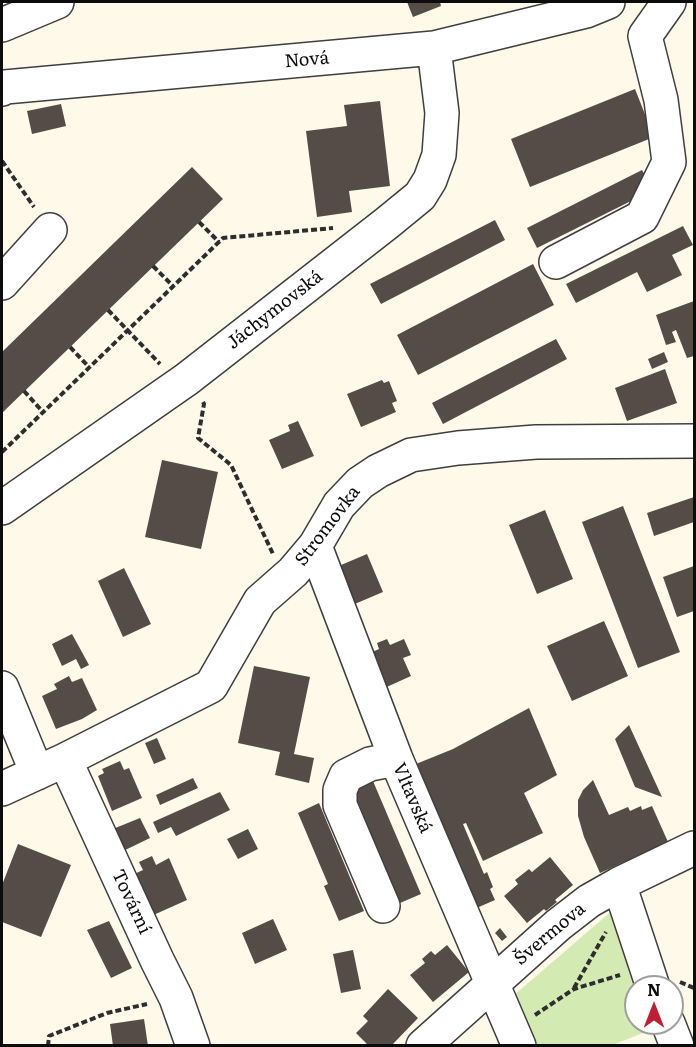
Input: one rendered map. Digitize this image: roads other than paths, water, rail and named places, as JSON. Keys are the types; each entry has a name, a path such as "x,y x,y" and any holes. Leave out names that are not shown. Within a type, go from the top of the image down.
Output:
{"street":[{"path":"2,25 57,2"},
{"name":"Nová","path":"3,84 434,48 585,11 608,2"},
{"path":"556,262 642,217 669,162 661,100 645,36 669,2"},
{"name":"Jáchymovská","path":"2,508 192,394 420,196 430,180 439,154 442,113 434,48"},
{"path":"2,284 50,230"},
{"name":"Stromovka","path":"2,789 211,686 260,601 293,572 315,546 339,506 360,483 378,471 411,455 458,448 536,442 694,441"},
{"name":"Vltavská","path":"315,546 396,759 515,1038"},
{"name":"Tovární","path":"2,688 51,766 157,960 176,998 193,1046"},
{"path":"382,906 340,805 340,790 346,776 370,764 396,759"},
{"name":"Švermova","path":"423,1046 558,925 589,902 622,891 694,848"},
{"path":"622,891 648,975"}]}
